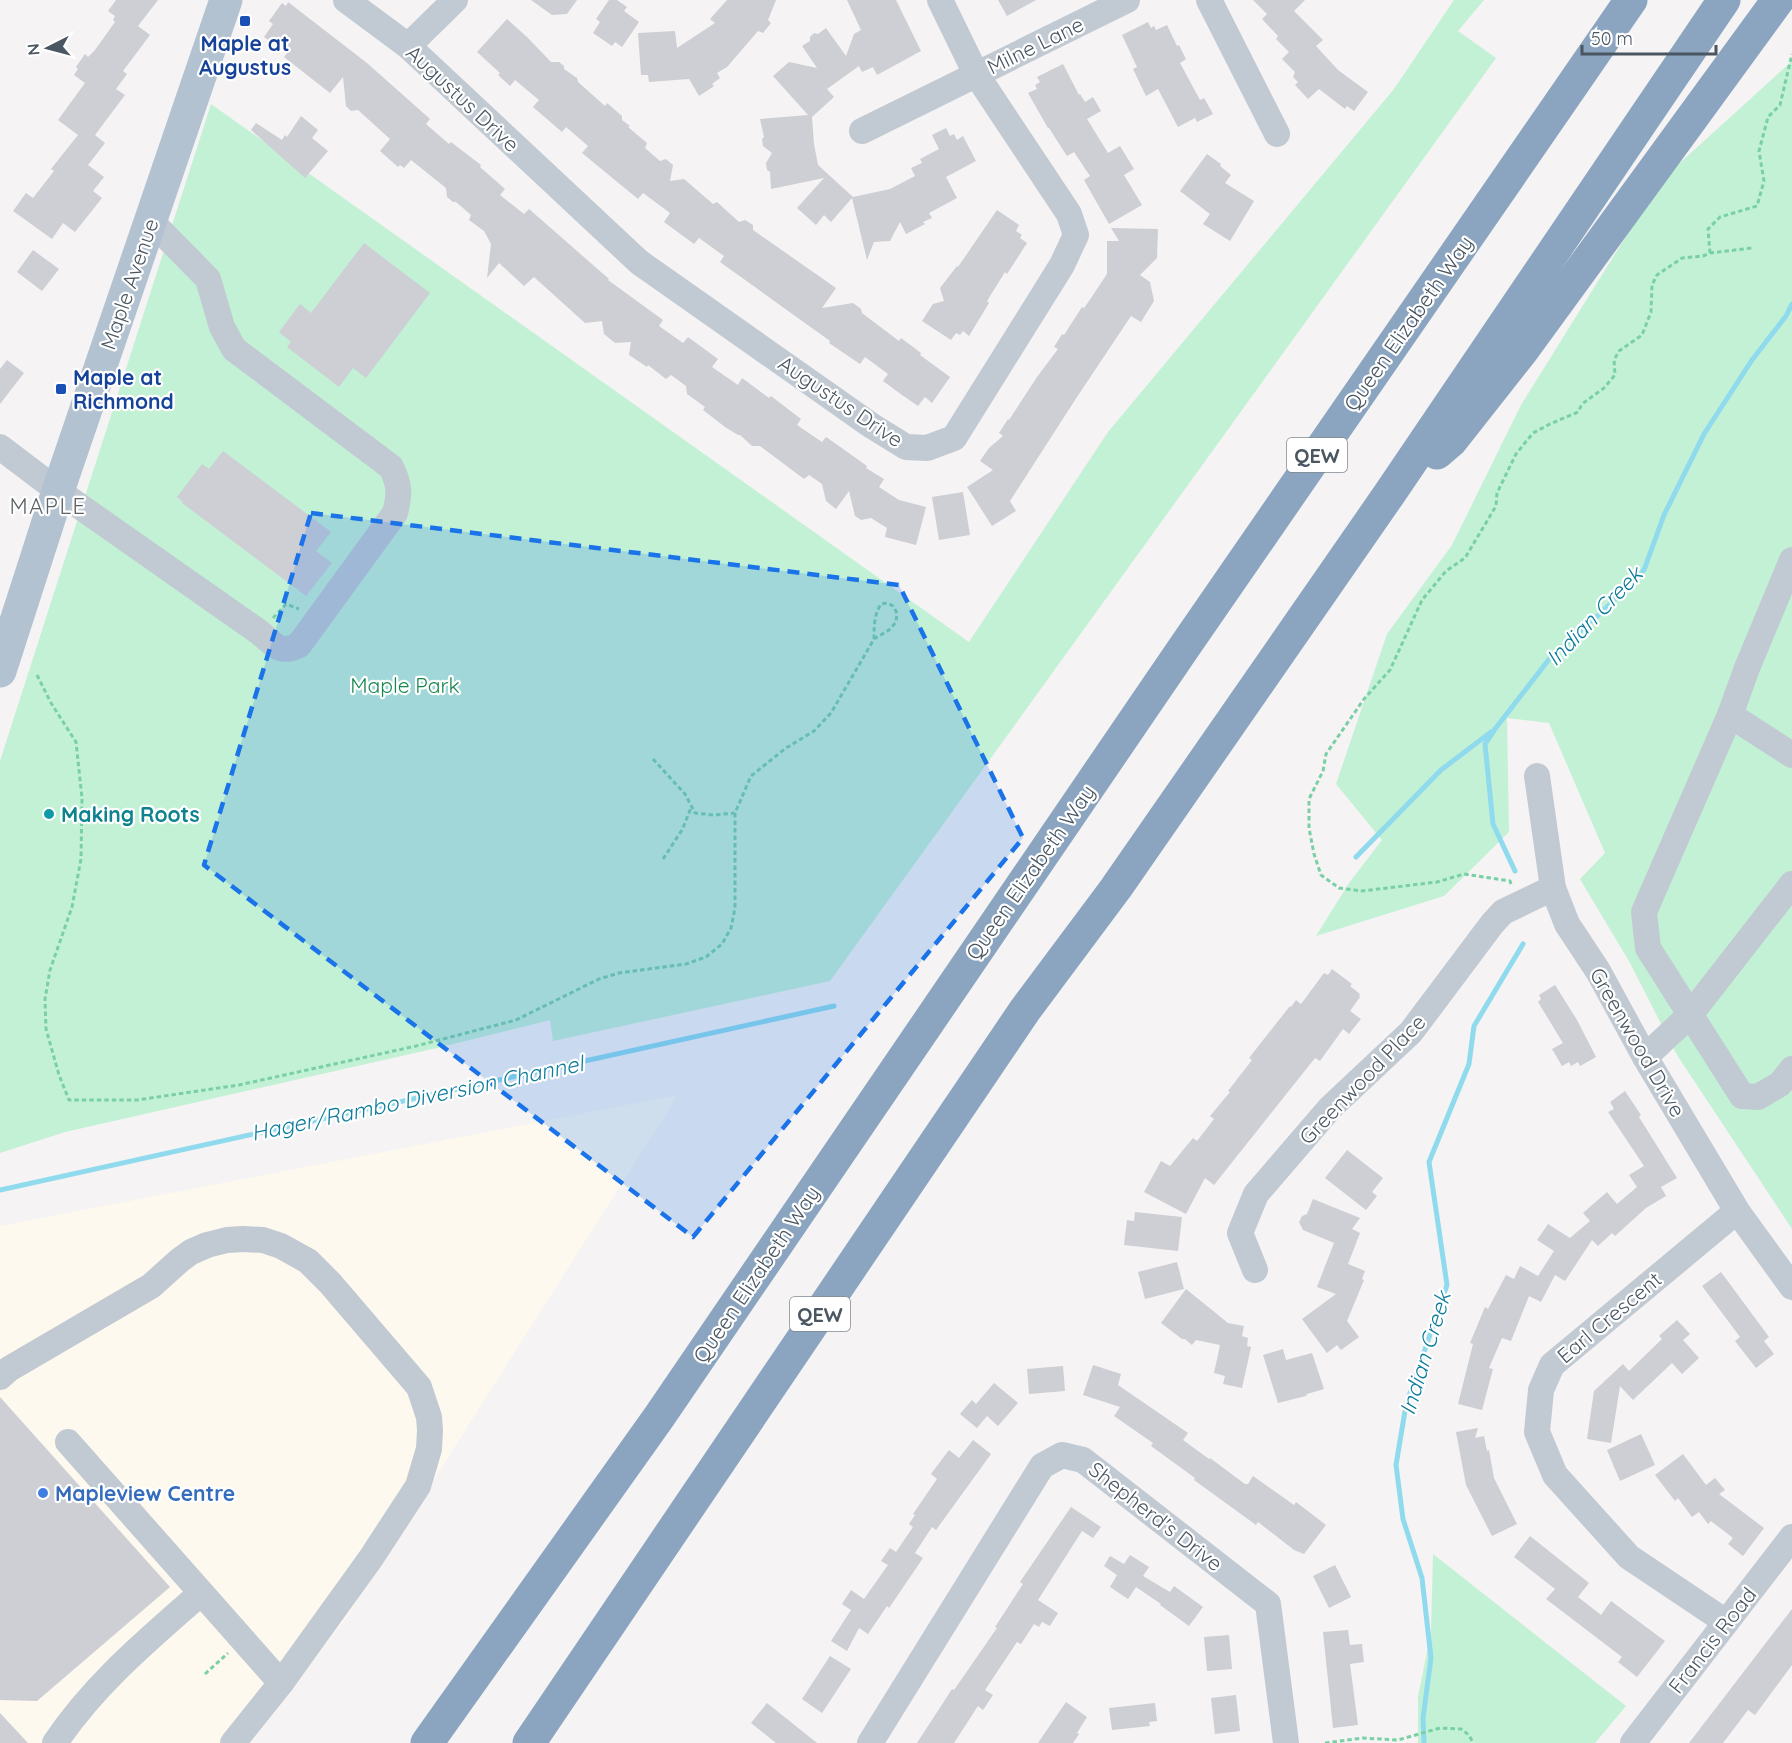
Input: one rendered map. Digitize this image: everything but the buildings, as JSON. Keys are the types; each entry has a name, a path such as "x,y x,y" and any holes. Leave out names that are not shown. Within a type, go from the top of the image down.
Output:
{"highway":[{"name":"Queen Elizabeth Way","path":"427,1743 666,1407 1185,646 1631,0"},
{"name":"QEW","path":"529,1743 1025,1010 1116,888 1390,493 1725,0"},
{"path":"1390,493 1451,441 1522,351 1778,0"}],"main road":[{"name":"Maple Avenue","path":"0,671 58,491 225,0"}],"street":[{"name":"Augustus Drive","path":"346,0 408,46 639,262 872,426 906,447 927,448 954,438 1062,265 1076,235 1070,214 976,74 940,0"},
{"path":"408,46 455,0"},
{"name":"Milne Lane","path":"862,131 1127,0"},
{"path":"1209,0 1277,134"},
{"path":"0,447 279,648 290,650 299,645 395,513 400,496 397,479 391,467 234,349 222,327 207,279 150,220"},
{"path":"1792,560 1730,715 1644,912 1648,948 1742,1096 1758,1097 1780,1084 1792,1069"},
{"path":"1730,715 1792,755"},
{"name":"Greenwood Drive","path":"1537,776 1553,888 1567,924 1598,971 1645,1058 1737,1211 1792,1287"},
{"path":"1645,1058 1690,1015 1792,884"},
{"name":"Greenwood Place","path":"1255,1270 1240,1233 1257,1194 1330,1108 1411,1032 1503,912 1553,888"},
{"name":"Earl Crescent","path":"1726,1622 1629,1557 1555,1475 1537,1431 1541,1390 1552,1365 1737,1211"},
{"path":"0,1377 9,1369 151,1286 180,1260 207,1245 243,1239 263,1240 281,1246 308,1261 330,1283 419,1387 429,1417 429,1449 418,1486 371,1558 281,1683 233,1743"},
{"path":"68,1442 281,1683"},
{"name":"Shepherd's Drive","path":"870,1743 1042,1466 1062,1455 1083,1460 1268,1604 1286,1743"},
{"name":"Francis Road","path":"1633,1743 1792,1537"},
{"path":"55,1743 68,1724 113,1672 201,1593"}],"path":[{"path":"1710,252 1708,229 1719,217 1757,206 1764,181 1759,151 1768,117 1780,105 1792,54"},
{"path":"1517,906 1510,881 1464,874 1437,882 1362,891 1339,888 1321,875 1309,828 1309,799 1323,771 1326,754 1364,699 1390,670 1422,600 1446,571 1465,558 1486,524 1496,506 1497,492 1516,454 1533,433 1578,412 1582,404 1604,388 1615,375 1614,360 1619,351 1642,335 1651,312 1652,285 1657,275 1682,258 1703,256 1710,252 1752,248"},
{"path":"37,675 51,703 76,742 82,798 81,859 72,908 50,970 45,999 46,1029 59,1075 69,1100 137,1100 239,1085 416,1046 516,1020 599,979 619,973 686,964 706,957 722,944 731,928 735,908 735,813 751,776 786,748 814,731 831,713 874,639 889,630 896,622 897,613 893,606 886,603 881,604 877,610 874,639"},
{"path":"259,632 286,604 318,619"},
{"path":"653,759 685,794 695,813 735,813"},
{"path":"663,859 682,830 692,807"},
{"path":"205,1674 243,1640"},
{"path":"1325,1743 1363,1738 1398,1740 1440,1728 1461,1729 1473,1743"}],"highlighted area":[{"path":"311,513 899,585 1023,838 693,1237 204,865"}],"shaded area":[{"path":"678,1095 346,1618 250,1743 0,1743 0,1226"}],"green space":[{"name":"Maple Park","path":"1454,0 1484,0 1458,31 1496,58 830,981 553,1041 550,1020 437,1048 65,1132 0,1153 0,761 211,104 969,642 1108,432 1394,89"},
{"path":"1792,61 1792,1229 1677,1055 1630,963 1580,879 1605,853 1549,723 1507,718 1509,832 1444,896 1316,936 1349,883 1382,840 1336,784 1387,634 1452,545 1521,405 1661,180"},
{"path":"1433,1554 1626,1706 1595,1743 1418,1743 1418,1697 1431,1632"}],"waterway":[{"name":"Indian Creek","path":"1515,871 1493,824 1485,744 1550,658 1603,611 1644,570 1664,515 1704,434 1792,304"},
{"name":"Hager/Rambo Diversion Channel","path":"1356,857 1441,770 1491,732"},
{"name":"Indian Creek","path":"1424,1743 1423,1718 1431,1658 1422,1578 1403,1519 1396,1465 1406,1405 1447,1285 1429,1162 1469,1064 1474,1026 1523,944"},
{"name":"Hager/Rambo Diversion Channel","path":"0,1190 834,1006"}],"place":[{"name":"Maple at Augustus","path":"245,21"},
{"name":"Maple at Richmond","path":"61,389"},
{"name":"Making Roots","path":"49,814"},
{"name":"Mapleview Centre","path":"43,1493"}],"district":[{"name":"MAPLE","path":"48,506"}]}
